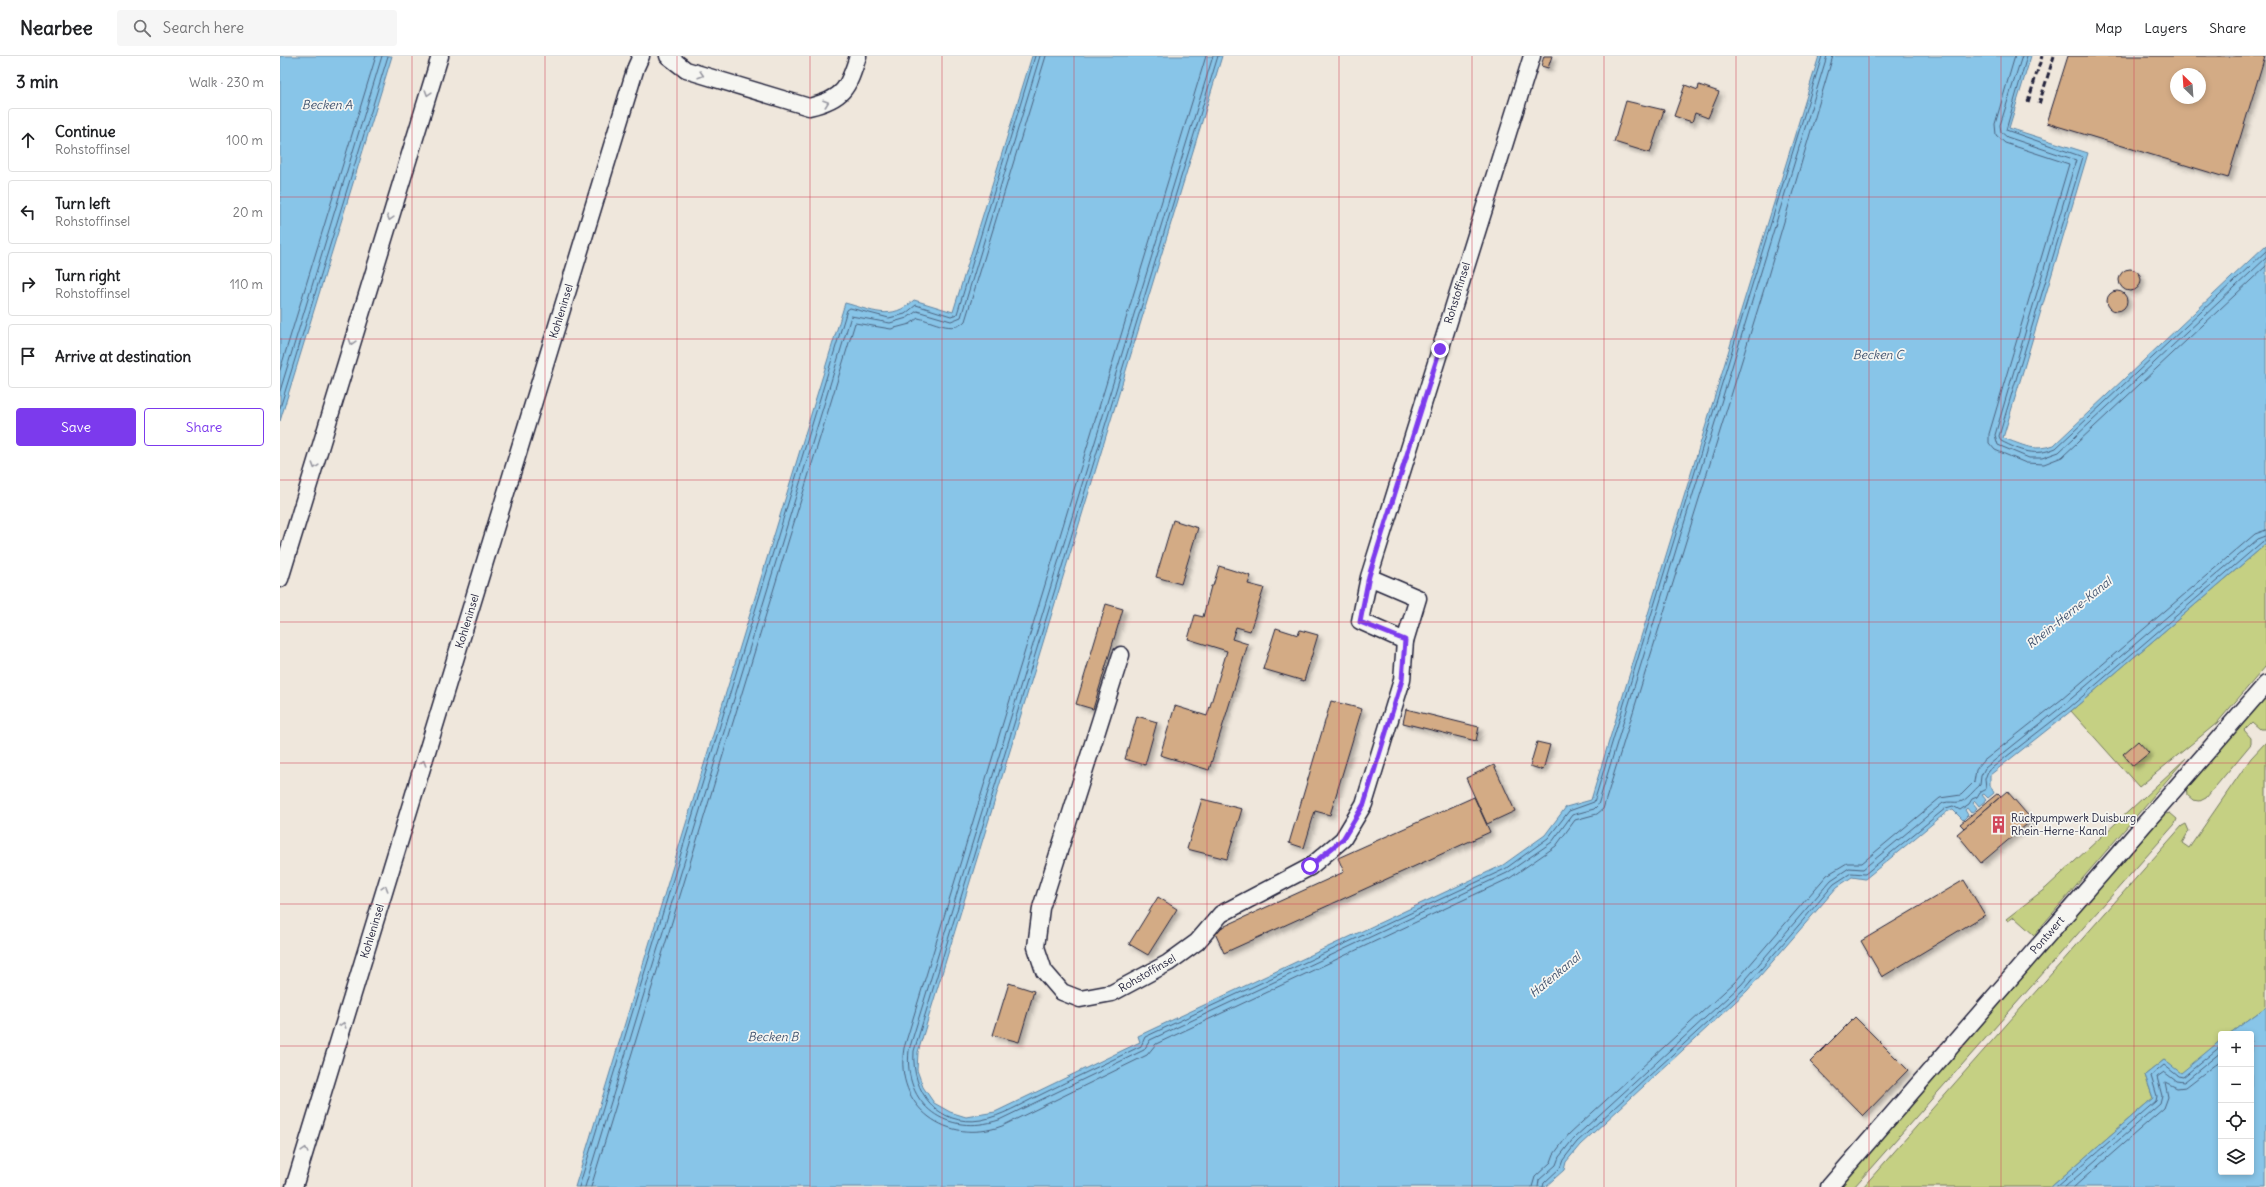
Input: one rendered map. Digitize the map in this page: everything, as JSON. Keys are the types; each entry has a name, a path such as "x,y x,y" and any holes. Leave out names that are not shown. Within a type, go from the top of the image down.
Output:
{"street":[{"path":"280,580 440,56"},
{"name":"Kohleninsel","path":"294,1187 631,82 641,56"},
{"path":"668,56 686,70 810,107 830,102 839,95 852,77 858,56"},
{"name":"Rohstoffinsel","path":"1405,640 1360,622 1369,576 1532,56"},
{"name":"Rohstoffinsel","path":"1121,655 1042,908 1036,947 1044,970 1062,992 1080,999 1112,993 1168,963 1197,942 1221,914 1310,866 1343,839 1364,804 1402,680 1405,640 1418,598 1369,576"},
{"name":"Pontwert","path":"1829,1187 2266,684"}],"green space":[{"path":"2266,544 2266,666 2217,723 2139,787 2071,711"},
{"path":"2266,698 2266,729 2260,729 2252,722 2244,730 2251,738 2251,744 2206,798 2200,801 2193,800 2187,795 2186,787 2259,703"},
{"path":"2266,742 2266,1007 2233,1031 2218,1031 2218,1043 2181,1074 2164,1060 2145,1075 2153,1098 2051,1187 1863,1187 2182,826 2186,824 2189,831 2182,843 2189,848 2251,758"},
{"path":"2186,758 2034,935 2014,917 2008,921 2006,919 2046,888"},
{"path":"2170,813 2177,819 2175,824 1854,1187 1838,1187 2162,815"}],"water":[{"name":"Becken A","path":"280,56 392,56 280,421"},
{"path":"1032,56 1222,56 918,1052 917,1070 923,1087 934,1103 950,1112 966,1117 995,1112 1140,1042 1138,1036 1503,865 1545,835 1566,807 1591,800 1819,56 2031,56 2009,128 2088,153 2003,438 2034,448 2054,445 2266,245 2266,544 2071,711 1990,775 1990,785 1994,793 1988,798 1984,794 1982,795 1986,800 1979,806 1975,801 1973,803 1977,808 1971,813 1967,808 1965,810 1968,815 1963,820 1953,810 1948,811 1865,879 1852,877 1837,887 1747,991 1580,1145 1566,1162 1564,1170 1545,1187 575,1187 845,303 873,311 889,312 897,311 906,307 914,300 953,312"},
{"path":"2266,1007 2266,1187 2051,1187 2153,1098 2145,1075 2164,1060 2181,1073 2218,1042 2218,1175 2254,1175 2254,1031 2233,1031"}],"building":[{"path":"1544,56 1552,56 1548,68 1541,66"},
{"path":"2068,56 2265,56 2228,178 2047,123"},
{"path":"1685,85 1698,90 1699,85 1719,92 1708,118 1695,113 1692,122 1674,116"},
{"path":"1626,101 1664,110 1650,153 1614,142"},
{"path":"2130,269 2138,272 2141,280 2138,288 2130,291 2122,288 2119,280 2122,272"},
{"path":"2117,291 2124,294 2127,301 2124,308 2117,311 2110,308 2107,301 2110,294"},
{"path":"1173,520 1198,528 1181,584 1156,577"},
{"path":"1219,566 1251,576 1248,584 1264,588 1250,631 1236,627 1232,639 1248,644 1209,770 1160,755 1175,706 1207,716 1227,651 1188,639 1195,615 1203,617 1211,586 1213,586"},
{"path":"1106,604 1123,609 1093,709 1076,704"},
{"path":"1276,628 1298,635 1300,630 1318,635 1304,681 1263,669"},
{"path":"1331,701 1362,709 1330,815 1315,811 1304,848 1289,843"},
{"path":"1406,709 1479,727 1476,741 1403,723"},
{"path":"1137,716 1157,722 1145,765 1125,759"},
{"path":"2138,741 2149,753 2133,766 2123,754"},
{"path":"1537,742 1550,745 1543,770 1530,766"},
{"path":"1494,765 1515,811 1487,824 1466,778"},
{"name":"Rückpumpwerk Duisburg Rhein-Herne-Kanal","path":"2007,791 2032,820 1981,863 1957,834"},
{"path":"1998,793 2001,796 1964,828 1960,824"},
{"path":"1474,797 1490,832 1224,953 1214,931 1344,872 1338,858"},
{"path":"1202,799 1242,809 1227,859 1187,849"},
{"path":"1964,880 1985,915 1882,977 1861,941"},
{"path":"1158,897 1177,909 1148,955 1129,944"},
{"path":"1009,983 1034,991 1019,1042 993,1035"},
{"path":"1855,1017 1908,1070 1863,1116 1810,1062"}],"railway":[{"path":"2028,102 2042,56"},
{"path":"2039,104 2054,56"}],"place":[{"name":"Rückpumpwerk Duisburg Rhein-Herne-Kanal","path":"1998,824"}],"route":[{"path":"1310,866 1343,839 1364,804 1402,680 1405,640 1360,622 1369,576 1440,349"}],"water label":[{"name":"Becken C","path":"1878,355"},
{"name":"Rhein-Herne-Kanal","path":"2069,613"},
{"name":"Hafenkanal","path":"1555,975"},
{"name":"Becken B","path":"773,1037"}]}
